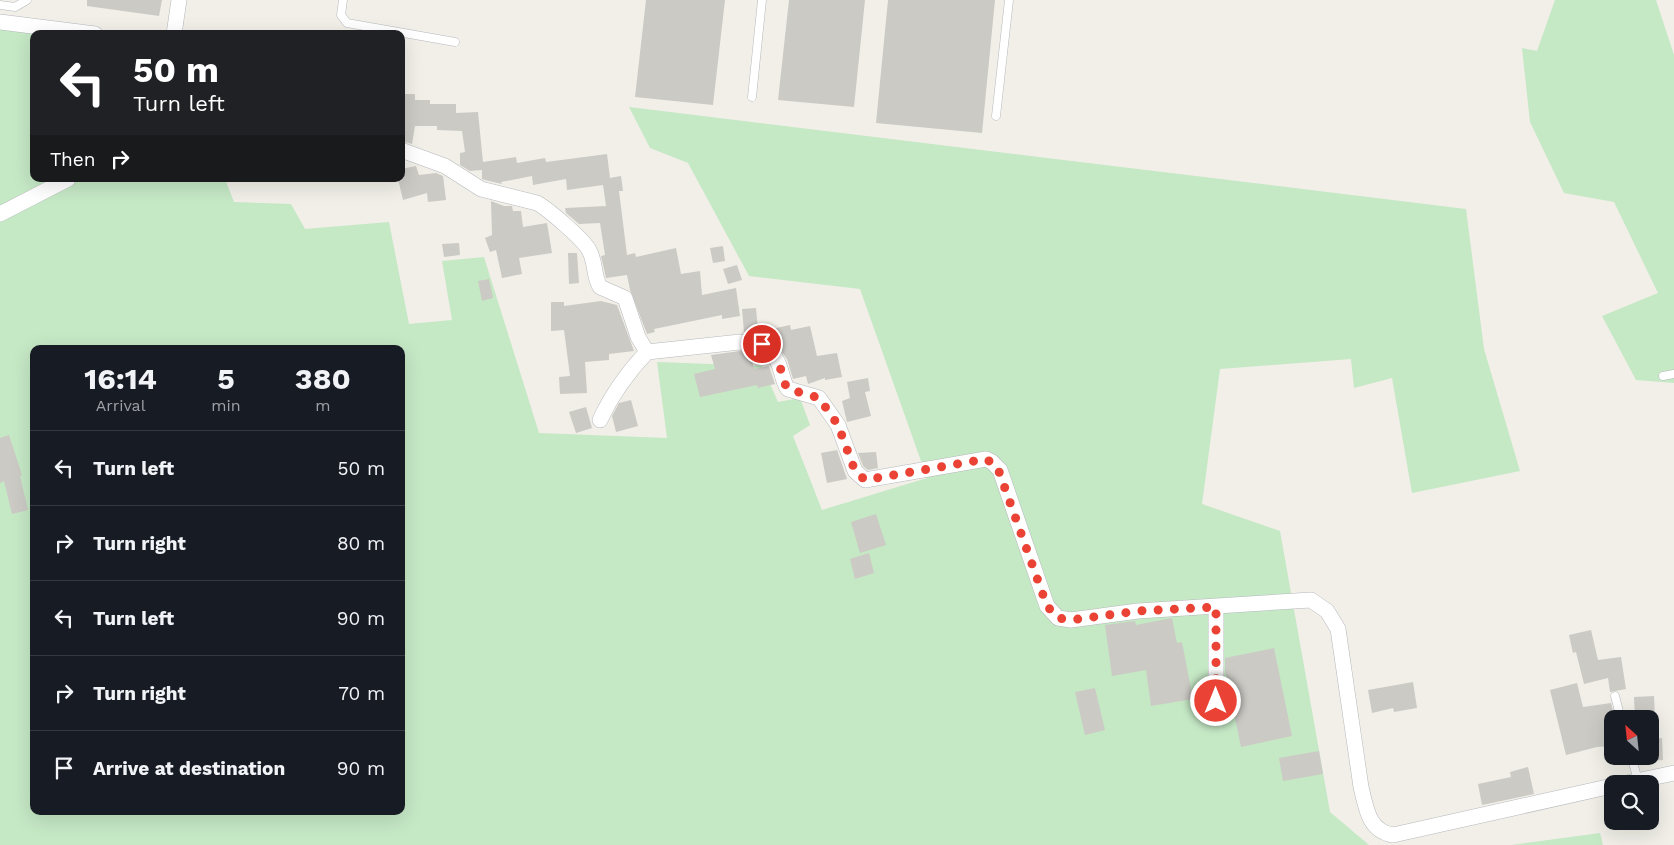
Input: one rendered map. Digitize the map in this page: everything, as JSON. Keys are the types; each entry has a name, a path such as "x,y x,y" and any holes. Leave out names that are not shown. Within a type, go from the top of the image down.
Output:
{"street":[{"path":"175,30 179,0"},
{"path":"0,22 63,30"},
{"path":"405,151 445,166 482,189 537,203 545,208 583,241 589,250 600,287 626,298 638,337 646,352"},
{"path":"0,214 62,182"},
{"path":"600,420 608,401 626,374 646,352 755,342 767,347 778,360 788,389 819,398 838,425 855,471 865,480 986,459 992,462 1000,470 1047,606 1058,618 1071,620 1138,611 1311,600 1327,610 1338,629 1360,786 1370,822 1386,834 1393,835 1604,788"},
{"path":"1216,607 1216,701"},
{"path":"1659,776 1674,773"}],"lane":[{"path":"0,5 15,7 27,0"},
{"path":"343,0 341,15 347,23 387,30"},
{"path":"752,97 762,0"},
{"path":"996,116 1009,0"},
{"path":"405,33 455,42"},
{"path":"1663,376 1674,374"},
{"path":"1615,696 1619,710"}],"green space":[{"path":"1555,0 1656,0 1674,55 1674,383 1636,380 1602,316 1658,293 1614,202 1564,193 1530,122 1522,48 1537,51"},
{"path":"0,20 30,32 30,182 226,182 234,202 291,204 305,229 389,222 409,324 452,320 442,261 484,257 539,433 667,438 657,362 762,366 778,402 800,398 810,425 793,436 822,510 927,478 860,289 749,276 688,163 650,148 629,107 1466,209 1484,349 1520,471 1412,493 1392,378 1354,388 1351,359 1220,369 1202,504 1280,531 1330,812 1369,845 0,845"},
{"path":"1600,833 1603,845 1511,845"}],"building":[{"path":"87,0 162,0 159,16 87,6"},
{"path":"646,0 725,0 713,105 635,97"},
{"path":"789,0 865,0 854,107 778,100"},
{"path":"888,0 995,0 982,133 876,123"},
{"path":"405,94 415,94 415,100 430,100 430,104 456,104 456,113 478,112 483,162 516,157 517,163 545,158 546,162 607,154 610,178 621,176 623,191 619,191 627,255 635,253 636,257 676,248 681,274 700,271 702,295 736,288 740,316 722,319 722,315 654,329 655,332 647,334 630,290 627,275 606,278 601,256 605,255 600,223 579,224 566,213 565,208 606,206 603,185 567,190 566,179 533,185 532,176 501,182 502,184 482,179 482,170 470,171 460,165 460,153 465,152 462,131 437,130 437,126 415,126 412,144 405,142"},
{"path":"416,166 419,175 436,173 443,176 446,200 428,202 427,193 403,200 399,182 405,182 405,168"},
{"path":"491,201 504,206 512,206 513,211 521,211 523,227 547,223 552,253 519,258 522,274 502,278 496,250 490,252 485,238 492,235"},
{"path":"459,243 460,255 444,257 442,244"},
{"path":"723,246 725,261 713,263 710,248"},
{"path":"568,253 577,253 579,283 569,284"},
{"path":"737,265 742,280 728,284 723,269"},
{"path":"489,279 493,298 482,301 478,281"},
{"path":"601,301 617,305 634,351 609,354 609,360 585,362 587,393 560,394 559,377 570,376 564,330 551,331 551,302 564,302 564,306"},
{"path":"756,308 758,331 744,332 742,309"},
{"path":"790,325 791,330 810,326 817,356 837,353 842,377 825,380 825,378 808,384 806,376 793,379 787,359 775,343 772,329"},
{"path":"740,351 750,352 754,369 769,366 775,384 758,388 757,385 700,397 694,374 715,369 711,355"},
{"path":"868,378 870,391 865,392 871,416 847,422 842,401 850,398 847,382"},
{"path":"631,400 638,426 616,432 612,416 619,403"},
{"path":"586,407 592,428 576,433 569,412"},
{"path":"9,435 22,475 20,476 28,510 12,514 4,481 0,483 0,438"},
{"path":"837,450 847,479 827,483 821,453"},
{"path":"876,452 878,468 868,470 863,466 858,453"},
{"path":"876,514 886,545 860,553 851,522"},
{"path":"869,553 874,573 855,579 850,559"},
{"path":"1172,618 1177,643 1182,642 1193,699 1151,706 1146,670 1112,676 1105,625 1135,621 1136,625"},
{"path":"1591,630 1598,660 1621,657 1626,689 1610,692 1608,678 1584,684 1576,652 1573,653 1569,635"},
{"path":"1274,648 1292,736 1241,747 1225,670 1225,658"},
{"path":"1413,682 1417,708 1394,712 1393,708 1372,713 1368,690"},
{"path":"1577,683 1583,707 1611,703 1613,710 1604,710 1604,747 1566,755 1550,690"},
{"path":"1095,688 1105,730 1085,735 1075,692"},
{"path":"1654,696 1655,710 1635,710 1634,697"},
{"path":"1659,738 1662,738 1663,760 1659,760"},
{"path":"1319,751 1323,774 1283,781 1279,758"},
{"path":"1528,767 1534,794 1482,805 1478,784 1511,777 1510,772"}],"route":[{"path":"762,344 778,360 788,389 819,398 838,425 855,471 865,480 986,459 997,466 1047,606 1058,618 1071,620 1138,611 1216,607 1216,701"}]}
